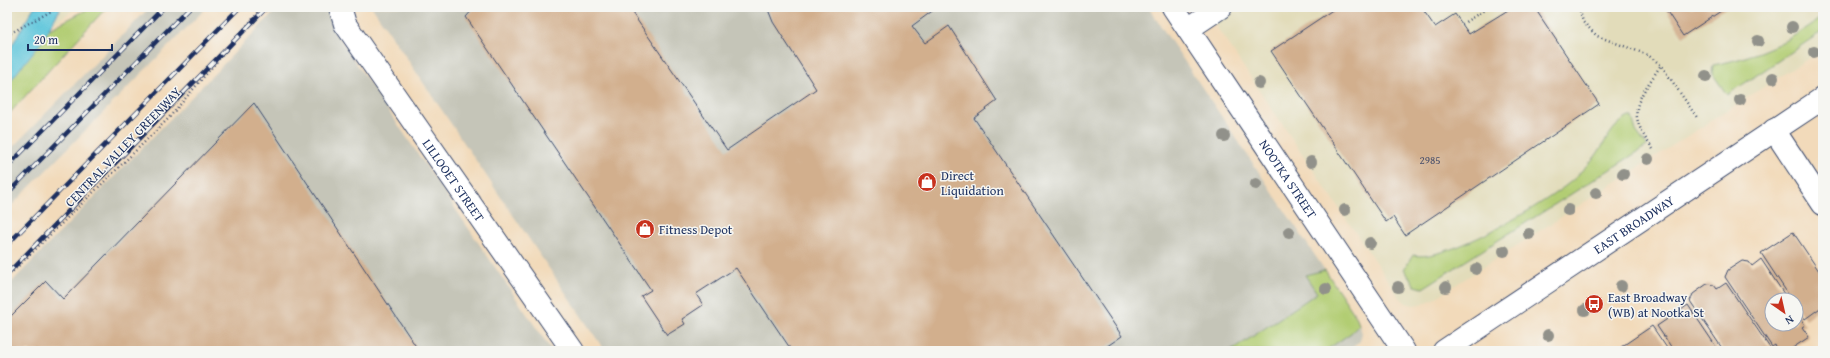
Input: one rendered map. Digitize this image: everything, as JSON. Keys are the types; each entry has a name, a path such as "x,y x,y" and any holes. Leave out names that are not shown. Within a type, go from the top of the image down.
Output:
{"street":[{"name":"LILLOOET STREET","path":"340,7 345,24 573,351"},
{"name":"NOOTKA STREET","path":"1173,7 1404,351"},
{"path":"1188,30 1221,7"},
{"name":"EAST BROADWAY","path":"1444,351 1823,98"},
{"path":"1774,130 1823,204"}],"path":[{"path":"7,35 59,7"},
{"name":"CENTRAL VALLEY GREENWAY","path":"7,277 167,120 263,7"},
{"path":"1462,24 1489,7"},
{"path":"1579,7 1583,22 1597,36 1648,56 1661,65 1698,119"},
{"path":"1653,149 1640,130 1637,121 1637,110 1639,99 1661,65"}],"shaded area":[{"path":"7,7 78,7 7,54"},
{"path":"150,7 207,7 7,210 7,153"},
{"path":"279,7 326,7 339,38 552,351 7,351 7,287"},
{"path":"372,7 1148,7 1357,318 1362,333 1360,341 1348,351 605,351"},
{"path":"1203,7 1823,7 1823,49 1432,300 1413,305 1406,303 1399,297"}],"green space":[{"path":"92,7 107,7 7,116 7,51"},
{"path":"1823,16 1823,31 1727,95 1712,73 1713,65 1757,53 1785,41"},
{"path":"1629,117 1632,117 1636,131 1647,146 1423,288 1415,286 1404,269 1413,255 1428,255 1448,250 1472,241 1544,201 1575,178 1594,158 1613,129"},
{"path":"1325,270 1357,318 1359,325 1351,333 1325,351 1231,351 1317,293 1305,275"}],"water":[{"path":"34,7 61,7 43,40 7,85 7,54"}],"building":[{"path":"475,7 628,7 727,150 816,89 773,22 767,7 933,7 935,9 912,26 925,43 949,26 997,101 974,118 1122,336 1100,351 792,351 736,268 696,294 703,305 682,319 685,324 667,335 641,296 651,290 466,17"},
{"path":"1337,7 1421,7 1435,27 1455,14 1469,34 1513,7 1534,7 1599,104 1405,235 1393,217 1386,222 1271,51"},
{"path":"1664,7 1727,7 1683,36"},
{"path":"254,103 419,351 7,351 7,320 46,281 63,299"},
{"path":"1793,232 1823,277 1823,306 1805,319 1804,292 1787,292 1761,253"},
{"path":"1761,259 1783,292 1764,292 1764,332 1804,332 1804,330 1809,337 1788,351 1778,351 1775,345 1772,347 1725,277 1728,270 1742,261 1749,262 1752,266"},
{"path":"1726,283 1770,348 1767,351 1724,351 1690,301 1693,294 1707,284 1714,285 1717,289"},
{"path":"1688,305 1719,351 1674,351 1657,326"},
{"path":"1652,326 1669,351 1624,351 1621,347"}],"railway":[{"path":"7,167 164,7"},
{"path":"7,194 190,7"},
{"path":"7,245 240,7"},
{"path":"7,274 267,7"}],"place":[{"name":"Direct Liquidation","path":"927,182"},
{"name":"Fitness Depot","path":"645,229"},
{"name":"East Broadway (WB) at Nootka St","path":"1594,304"}]}
